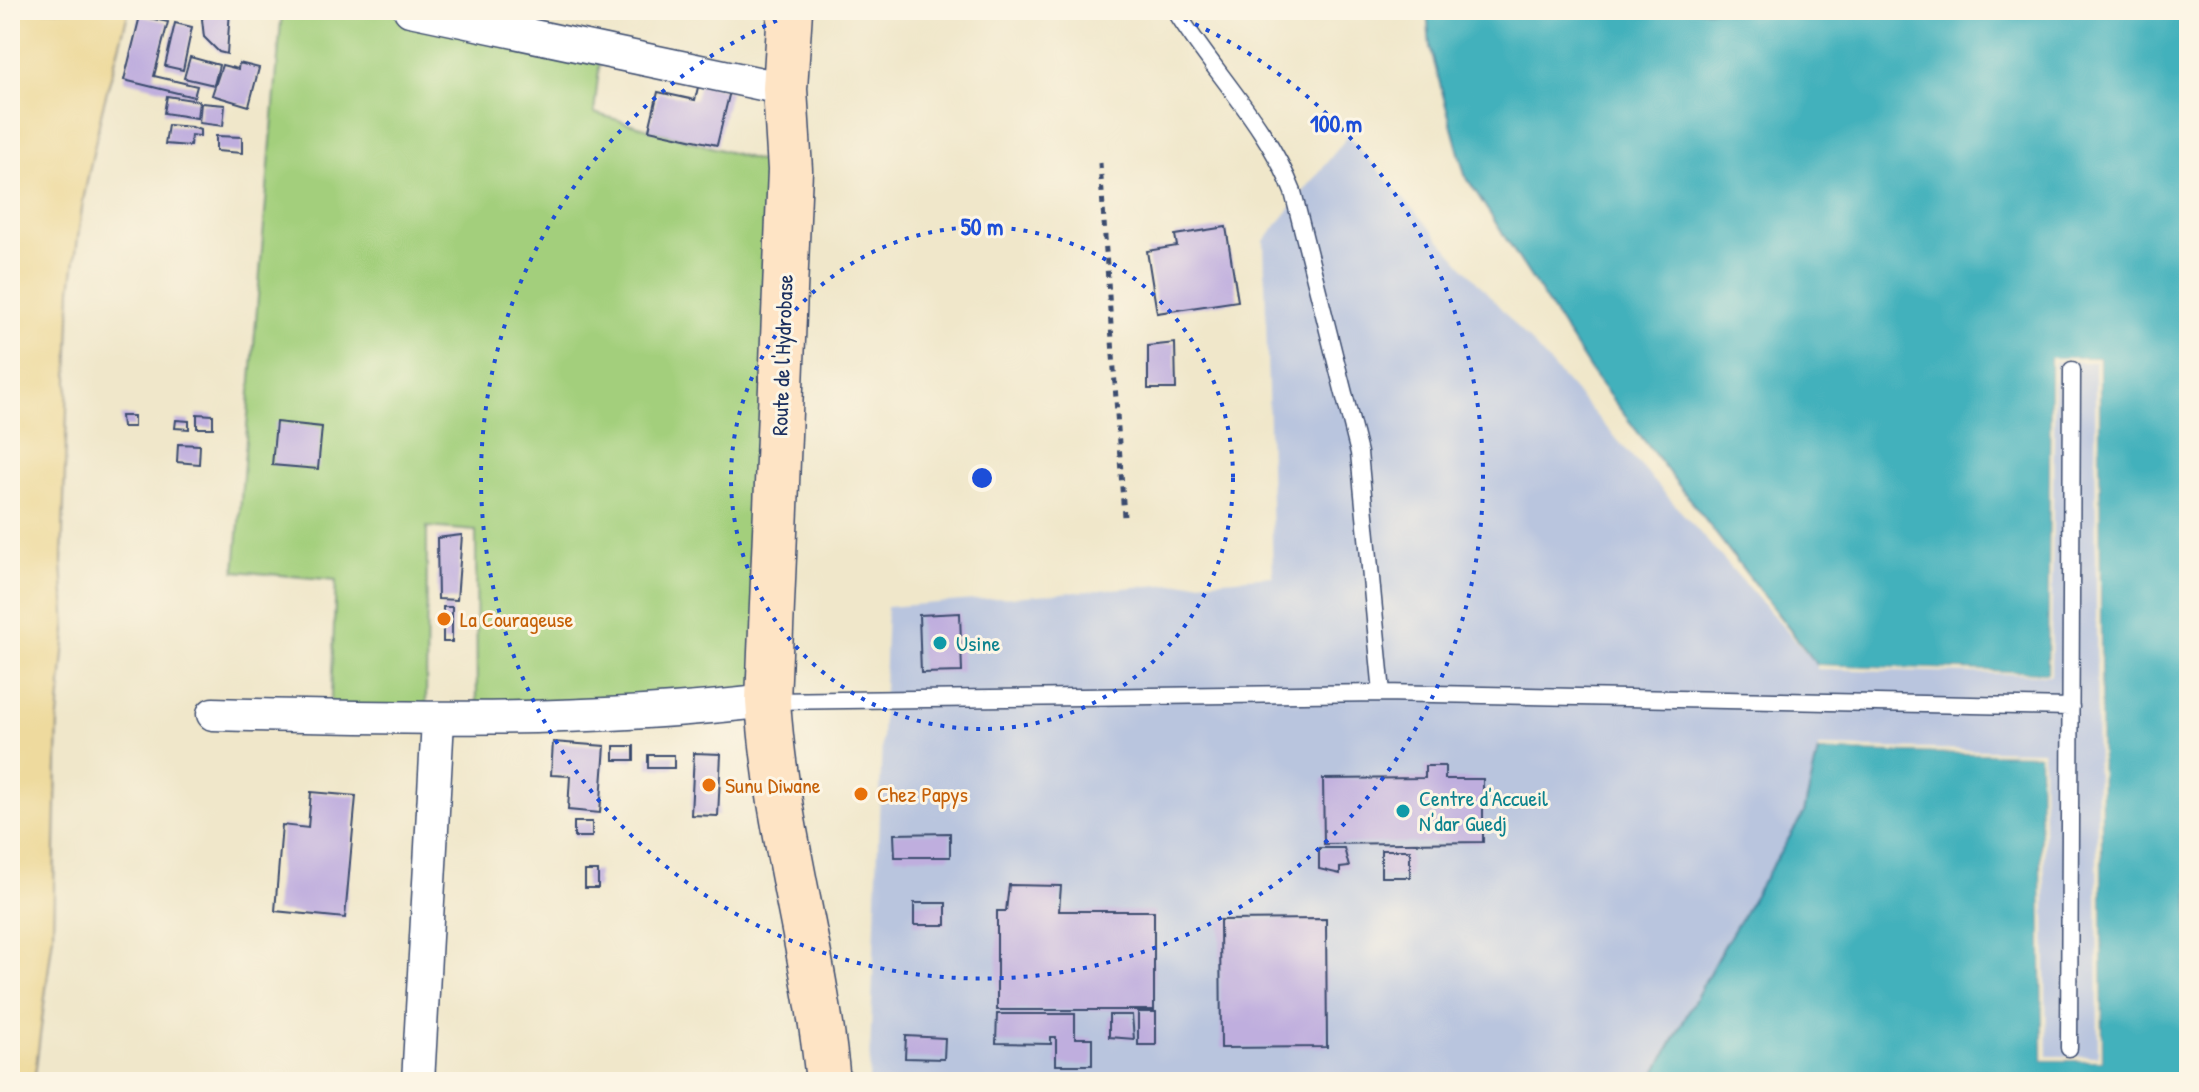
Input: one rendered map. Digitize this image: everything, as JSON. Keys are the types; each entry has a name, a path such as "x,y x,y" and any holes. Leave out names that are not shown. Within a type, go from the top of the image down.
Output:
{"street":[{"path":"410,10 785,89"},
{"name":"Route de l'Hydrobase","path":"790,10 785,89 790,170 768,701 770,744 811,965 828,1082"},
{"path":"213,714 438,720 675,712 768,701"},
{"path":"418,1082 438,720"}],"lane":[{"path":"1175,10 1264,132 1278,154 1293,192 1359,453 1382,693"},
{"path":"2069,1048 2072,370"},
{"path":"768,701 1382,693 2071,707"}],"path":[{"path":"1100,163 1124,517"}],"shaded area":[{"path":"1348,136 1817,665 2051,358 2099,358 2102,1060 2043,1060 1818,751 1804,813 1720,953 1651,1082 869,1082 887,607 1273,576 1264,241"}],"green space":[{"path":"282,10 410,10 601,51 594,113 790,170 768,701 477,720 476,531 427,527 426,720 330,717 336,580 235,571"}],"sand":[{"path":"10,10 129,10 102,110 83,201 71,289 62,562 66,631 58,718 53,935 34,1082 10,1082"}],"water":[{"path":"1427,10 2189,10 2189,1082 1651,1082 1720,953 1804,813 1818,751 2040,754 2043,1060 2102,1060 2099,358 2051,359 2048,673 1817,665 1593,374 1465,175 1430,47"}],"pier":[{"path":"2051,358 2099,358 2102,1060 2043,1060 2040,754 1818,751 1818,747 2043,751 2047,1056 2098,1056 2095,362 2055,362 2051,675 1817,669 1817,665 2048,673"}],"building":[{"path":"210,10 230,10 227,54 219,52 204,37 202,19"},
{"path":"504,10 558,10 557,14 504,14"},
{"path":"140,16 168,22 154,76 197,86 194,97 124,80"},
{"path":"175,23 192,27 183,70 165,66"},
{"path":"190,57 219,65 214,85 184,78"},
{"path":"239,63 259,68 249,106 212,95 222,65 238,69"},
{"path":"699,83 730,91 717,145 649,130 658,92 695,100"},
{"path":"167,96 199,101 197,118 164,113"},
{"path":"201,103 225,105 223,126 199,123"},
{"path":"168,125 192,127 200,130 200,136 191,135 190,146 165,144"},
{"path":"216,136 242,137 242,153 216,151"},
{"path":"1226,227 1238,301 1157,313 1147,251 1177,246 1175,235"},
{"path":"1175,343 1176,389 1148,389 1148,346"},
{"path":"197,414 213,415 213,428 197,428"},
{"path":"121,416 134,416 134,427 122,427"},
{"path":"176,420 189,421 189,429 175,428"},
{"path":"276,422 322,427 318,469 272,465"},
{"path":"178,444 200,445 199,464 177,462"},
{"path":"462,535 457,600 438,599 437,538"},
{"path":"443,607 452,607 452,642 443,642"},
{"name":"Usine","path":"960,613 962,672 921,673 919,615"},
{"path":"553,742 605,746 600,813 568,810 570,776 551,775"},
{"path":"614,746 634,746 634,760 614,760"},
{"path":"694,753 721,754 718,816 691,815"},
{"path":"648,755 674,755 674,768 648,768"},
{"name":"Centre d'Accueil N'dar Guedj","path":"1425,766 1445,766 1445,779 1483,779 1483,842 1324,844 1323,779 1425,778"},
{"path":"311,792 356,796 345,918 275,911 282,825 308,828"},
{"path":"574,822 592,822 592,837 574,837"},
{"path":"950,833 950,857 895,857 894,834"},
{"path":"1319,848 1344,848 1349,867 1340,868 1340,874 1319,869"},
{"path":"1381,850 1410,850 1410,877 1381,877"},
{"path":"585,871 598,871 598,888 585,888"},
{"path":"1009,885 1061,886 1059,911 1154,911 1154,1010 997,1010 997,911 1006,911"},
{"path":"914,903 946,903 946,925 914,925"},
{"path":"1326,919 1327,1047 1221,1048 1220,920"},
{"path":"1138,1012 1156,1012 1156,1045 1138,1045"},
{"path":"997,1014 1075,1014 1075,1038 1092,1038 1092,1065 1056,1065 1056,1037 1051,1037 1051,1044 996,1043"},
{"path":"1109,1015 1132,1015 1134,1039 1109,1037"},
{"path":"906,1036 945,1038 944,1059 905,1058"}],"place":[{"name":"La Courageuse","path":"444,619"},
{"name":"Usine","path":"940,643"},
{"name":"Sunu Diwane","path":"709,785"},
{"name":"Chez Papys","path":"861,794"},
{"name":"Centre d'Accueil N'dar Guedj","path":"1403,811"}]}
